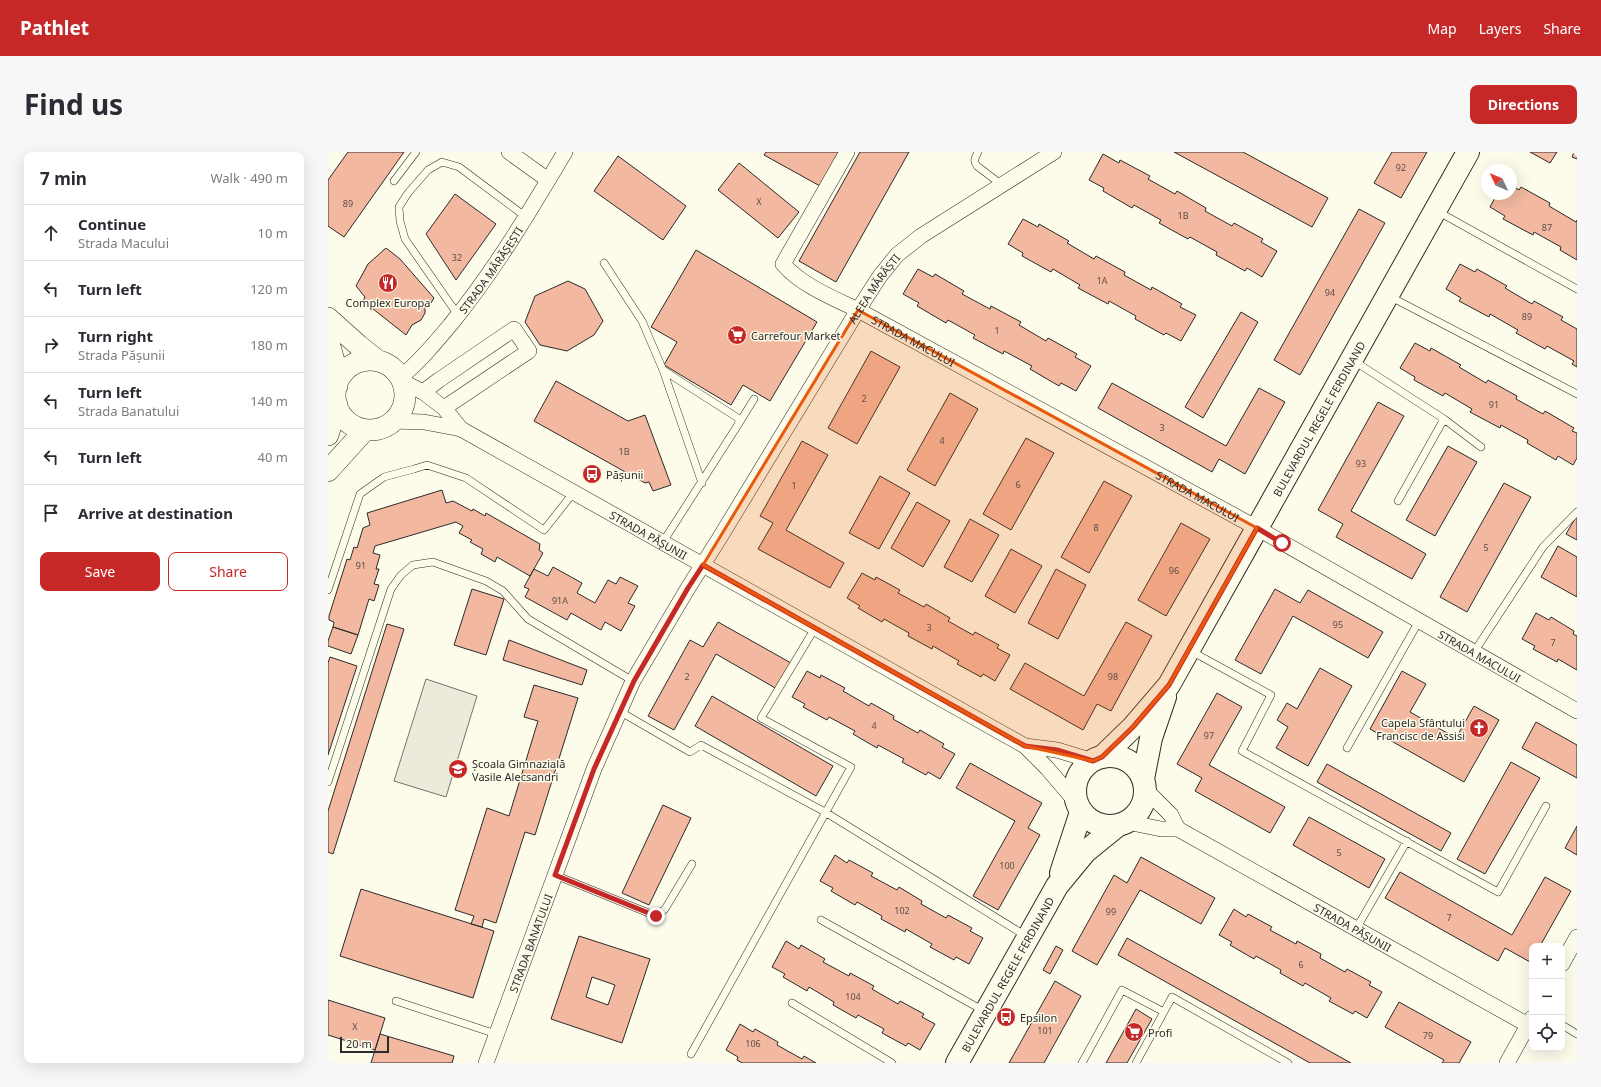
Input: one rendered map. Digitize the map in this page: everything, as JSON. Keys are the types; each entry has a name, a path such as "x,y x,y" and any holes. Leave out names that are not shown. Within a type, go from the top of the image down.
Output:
{"main road":[{"name":"BULEVARDUL REGELE FERDINAND","path":"1098,759 1133,727 1169,685 1468,152"},
{"name":"BULEVARDUL REGELE FERDINAND","path":"1144,784 1151,738 1169,685"},
{"path":"1112,756 1122,758 1131,763 1138,770 1144,784 1144,799 1141,808 1135,816 1122,824 1107,826 1097,824 1088,819 1079,808 1075,789 1079,774 1085,767 1098,759 1112,756"},
{"name":"BULEVARDUL REGELE FERDINAND","path":"1057,886 1079,808"},
{"name":"BULEVARDUL REGELE FERDINAND","path":"957,1063 1057,886 1085,852 1122,824"}],"street":[{"path":"509,152 548,180"},
{"name":"STRADA MĂRĂȘEȘTI","path":"402,379 458,315 488,276 565,152"},
{"name":"STRADA MACULUI","path":"847,152 782,264 789,271 804,281 1257,528 1577,711"},
{"name":"ALEEA MĂRĂȘTI","path":"703,565 880,276 897,256 922,236 1054,152"},
{"path":"328,318 378,361 394,369 402,379 406,395 404,404 394,421 386,427 375,430 365,430 355,427 341,414 337,395 334,361 328,339"},
{"path":"423,392 514,329 529,351 444,408"},
{"path":"328,435 343,374 352,365 369,360 378,361"},
{"name":"STRADA PĂȘUNII","path":"402,379 423,392 444,408 461,429"},
{"name":"STRADA PĂȘUNII","path":"394,421 424,422 461,429 1025,746 1047,768 1079,808"},
{"path":"328,471 365,430"},
{"name":"STRADA BANATULUI","path":"486,1063 594,769 619,711 634,681 703,565"},
{"name":"STRADA PĂȘUNII","path":"1025,746 1057,750 1098,759"},
{"path":"1144,784 1171,815 1178,829"},
{"name":"STRADA PĂȘUNII","path":"1122,824 1161,829 1178,829 1356,929 1529,1020"},
{"path":"1565,959 1577,937"},
{"path":"1507,1063 1529,1023"}],"lane":[{"path":"394,181 416,152"},
{"path":"978,152 975,158 975,163 977,166 1002,185"},
{"path":"458,315 405,239 400,221 399,207 408,194 428,170 442,162 459,167 526,217"},
{"path":"1435,210 1577,289"},
{"path":"604,263 642,321 663,370 702,483"},
{"path":"1388,295 1577,394"},
{"path":"1352,360 1444,419 1481,447"},
{"path":"663,370 741,420"},
{"path":"663,542 702,483 754,399"},
{"path":"1398,501 1444,419"},
{"path":"328,590 360,494 384,477 427,465 466,478 544,530 574,492"},
{"path":"1474,652 1544,547 1577,512"},
{"path":"328,782 391,589 401,575 413,565 433,562 486,581 503,591 528,619 634,681"},
{"path":"1347,748 1419,621"},
{"path":"691,1054 851,767 761,718 815,628"},
{"path":"1189,650 1271,695 1242,751 1498,892 1546,806"},
{"path":"619,711 690,752 701,745 825,812 1028,938"},
{"path":"1356,929 1407,841"},
{"path":"555,875 656,916 666,909 692,864"},
{"path":"821,920 986,1012"},
{"path":"1082,1063 1122,990 1164,1012"},
{"path":"1136,1063 1172,997 1288,1063"},
{"path":"396,1001 496,1034"},
{"path":"792,1003 892,1063"},
{"path":"1565,1027 1577,1034"}],"highlighted area":[{"path":"858,310 1257,528 1169,685 1133,727 1102,757 1093,761 1025,746 703,565"}],"shaded area":[{"path":"426,679 477,696 446,797 394,781"}],"building":[{"path":"348,152 404,152 344,237 328,226 328,180"},
{"path":"766,152 839,152 820,186 764,155"},
{"path":"860,152 909,152 836,282 799,261"},
{"path":"1174,152 1243,152 1328,198 1312,227"},
{"path":"1392,152 1427,152 1401,198 1374,183"},
{"path":"1530,152 1557,152 1550,163"},
{"path":"1574,152 1577,152 1577,159 1572,157"},
{"path":"1103,154 1119,163 1120,160 1150,176 1148,179 1175,194 1177,191 1206,208 1205,211 1232,226 1234,223 1263,239 1261,242 1277,251 1262,277 1247,268 1245,271 1216,255 1217,252 1190,237 1188,239 1159,223 1161,220 1134,205 1132,208 1103,191 1104,188 1089,180"},
{"path":"618,156 686,206 663,240 594,191"},
{"path":"739,163 799,212 778,238 718,190"},
{"path":"1521,187 1550,203 1549,206 1576,222 1577,220 1577,260 1560,250 1561,247 1534,232 1533,235 1503,219 1505,216 1490,207 1494,200 1517,200 1517,189 1519,190"},
{"path":"455,194 496,224 456,280 426,234"},
{"path":"1359,209 1385,223 1300,375 1274,360"},
{"path":"1023,219 1038,227 1039,224 1069,241 1067,243 1094,259 1096,256 1125,272 1124,275 1151,290 1152,287 1182,304 1180,307 1196,315 1181,341 1166,333 1164,335 1135,319 1136,316 1109,301 1108,304 1078,288 1080,285 1053,269 1051,272 1022,256 1023,253 1008,244"},
{"path":"386,248 400,259 434,298 431,303 425,305 425,313 421,320 412,325 406,335 363,301 365,297 356,286 368,264"},
{"name":"Carrefour Market","path":"696,250 817,322 770,401 743,385 731,405 664,365 677,342 651,327"},
{"path":"1460,264 1475,272 1477,269 1507,286 1505,288 1532,304 1534,301 1563,317 1561,320 1577,329 1577,367 1572,364 1574,361 1547,346 1545,349 1516,333 1518,330 1490,314 1489,317 1459,301 1461,298 1446,289"},
{"path":"918,269 933,277 935,274 964,291 962,294 990,309 991,306 1021,322 1019,325 1046,341 1048,338 1077,354 1075,357 1091,366 1076,391 1061,383 1059,386 1030,369 1032,366 1004,351 1003,354 973,338 975,335 948,320 946,323 917,306 919,303 903,294"},
{"path":"568,281 585,289 603,321 594,335 567,351 540,345 525,322 535,296"},
{"path":"1241,312 1258,322 1203,418 1185,407"},
{"path":"1415,343 1430,351 1431,348 1461,365 1459,367 1486,383 1488,380 1517,396 1516,399 1543,414 1545,411 1574,428 1572,431 1577,433 1577,458 1573,465 1558,456 1556,460 1527,443 1528,440 1501,425 1500,428 1470,412 1472,409 1445,393 1443,396 1414,380 1415,377 1400,368"},
{"path":"871,351 900,367 857,444 828,428"},
{"path":"556,381 628,421 645,415 671,485 653,491 649,482 645,483 534,421"},
{"path":"1112,383 1226,446 1259,388 1285,402 1245,474 1219,459 1212,472 1098,408"},
{"path":"950,393 978,409 935,486 907,470"},
{"path":"1378,402 1404,416 1351,511 1426,554 1412,579 1336,537 1343,524 1318,510"},
{"path":"1026,438 1054,453 1011,530 983,514"},
{"path":"802,441 828,455 786,530 844,563 830,588 758,549 773,523 760,516"},
{"path":"1448,446 1477,462 1435,536 1406,520"},
{"path":"880,476 910,493 879,549 849,533"},
{"path":"1104,481 1132,496 1089,573 1061,557"},
{"path":"1504,483 1531,497 1467,612 1440,597"},
{"path":"442,490 446,503 453,501 472,511 473,509 485,516 486,513 540,544 539,550 543,553 530,576 497,557 495,562 481,554 483,549 470,542 472,540 459,533 463,526 456,522 375,546 373,553 380,555 376,569 379,569 374,584 379,585 374,601 369,599 358,635 333,627 334,622 329,620 329,616 347,559 350,560 354,547 357,548 363,528 370,525 367,513"},
{"path":"917,502 950,521 923,567 891,548"},
{"path":"1577,517 1577,540 1566,534"},
{"path":"970,519 999,535 972,582 944,567"},
{"path":"1181,523 1210,539 1166,616 1138,600"},
{"path":"1558,546 1577,557 1577,597 1541,577"},
{"path":"1011,549 1042,566 1015,613 985,596"},
{"path":"553,567 582,583 577,593 595,603 608,580 616,584 620,577 638,586 628,603 635,606 621,631 605,622 601,630 571,613 567,620 525,597 529,589 524,587 534,569 548,576"},
{"path":"1056,569 1086,585 1058,639 1028,623"},
{"path":"862,573 875,580 876,577 900,590 898,593 924,607 926,604 950,618 948,621 973,635 975,632 999,645 997,648 1010,655 995,681 983,674 981,677 957,664 959,661 933,646 932,649 908,636 909,633 884,619 882,622 858,608 860,606 847,598"},
{"path":"472,589 504,599 486,655 454,645"},
{"path":"1275,589 1300,603 1308,590 1383,632 1368,658 1293,616 1261,674 1235,660"},
{"path":"1536,613 1549,620 1551,617 1574,631 1573,634 1577,636 1577,670 1558,659 1557,662 1533,649 1535,646 1522,639"},
{"path":"718,622 791,663 777,689 716,654 674,730 648,716 690,640 703,647"},
{"path":"1126,622 1152,636 1111,711 1097,704 1083,730 1010,689 1025,663 1084,696"},
{"path":"387,624 404,629 333,854 328,852 328,811"},
{"path":"333,627 358,635 351,654 328,646 328,641"},
{"path":"509,640 587,670 582,685 503,660"},
{"path":"330,657 357,666 328,755 328,663"},
{"path":"1320,668 1352,686 1308,766 1276,748 1288,727 1277,720 1287,703 1297,709"},
{"path":"807,671 820,678 821,675 845,688 843,691 869,706 871,703 894,716 893,719 918,733 920,730 944,744 942,747 955,754 940,779 928,772 926,775 902,762 904,759 878,745 877,748 853,734 855,731 829,717 827,720 803,707 805,704 792,697"},
{"path":"1402,671 1426,684 1410,712 1456,738 1474,706 1499,720 1464,782 1370,729"},
{"path":"534,685 578,698 535,835 525,832 496,923 484,919 482,927 471,924 474,916 455,910 487,808 509,816 538,721 524,717"},
{"path":"1217,693 1242,707 1209,765 1285,807 1270,833 1195,791 1202,778 1177,764"},
{"path":"712,696 833,766 816,796 695,726"},
{"path":"1536,722 1577,745 1577,778 1522,748"},
{"path":"1511,762 1540,778 1485,874 1457,859"},
{"path":"970,763 1042,803 1028,828 1040,835 998,910 973,896 1015,821 956,788"},
{"path":"1327,764 1451,833 1441,851 1317,782"},
{"path":"663,805 691,818 649,905 622,893"},
{"path":"1309,817 1385,859 1369,888 1293,845"},
{"path":"1577,826 1577,855 1565,848"},
{"path":"835,855 847,863 849,860 873,873 871,876 897,890 899,887 922,901 921,904 946,918 948,915 972,928 970,931 983,938 969,964 956,957 954,960 930,947 932,944 906,929 905,932 881,919 882,916 857,902 855,905 831,891 833,888 820,881"},
{"path":"1141,857 1215,898 1201,924 1140,890 1097,965 1072,951 1114,875 1127,883"},
{"path":"1400,872 1512,935 1545,877 1571,891 1542,943 1529,943 1529,961 1505,948 1498,961 1385,898"},
{"path":"361,889 494,931 473,998 340,956"},
{"path":"1234,909 1246,917 1248,914 1272,927 1270,930 1296,944 1297,941 1321,954 1320,958 1345,972 1347,969 1371,982 1369,985 1382,992 1367,1018 1355,1011 1353,1014 1329,1001 1331,998 1305,983 1303,986 1280,973 1281,970 1256,956 1254,959 1230,945 1232,942 1219,935"},
{"path":"579,936 650,959 622,1043 551,1019","holes":["592,977 615,985 608,1005 586,997"]},
{"path":"1127,938 1351,1063 1310,1063 1118,955"},
{"path":"786,941 799,949 801,945 825,959 823,962 849,976 850,973 874,986 872,989 898,1004 900,1001 924,1014 922,1017 935,1024 920,1050 908,1043 906,1046 882,1033 884,1029 858,1015 856,1018 833,1005 834,1002 809,987 807,991 783,977 785,974 772,967"},
{"path":"1056,946 1063,950 1050,974 1043,970"},
{"path":"1055,981 1081,996 1044,1063 1009,1063"},
{"path":"328,1000 385,1018 375,1050 328,1035"},
{"path":"1399,1002 1471,1042 1459,1063 1442,1063 1444,1060 1385,1027"},
{"path":"1136,1009 1152,1019 1127,1063 1106,1063"},
{"path":"740,1024 753,1032 755,1029 778,1042 777,1045 802,1059 804,1056 816,1063 742,1063 737,1060 738,1057 726,1050"},
{"path":"380,1034 454,1056 452,1063 371,1063"}],"place":[{"name":"Complex Europa","path":"388,283"},
{"name":"Carrefour Market","path":"737,335"},
{"name":"Pășunii","path":"592,474"},
{"name":"Capela Sfântului Francisc de Assisi","path":"1479,728"},
{"name":"Școala Gimnazială Vasile Alecsandri","path":"458,769"},
{"name":"Epsilon","path":"1006,1017"},
{"name":"Profi","path":"1134,1032"}],"route":[{"path":"656,916 555,875 594,769 619,711 634,681 703,565 1025,746 1057,750 1093,761 1102,757 1133,727 1169,685 1257,528 1282,543"}]}
